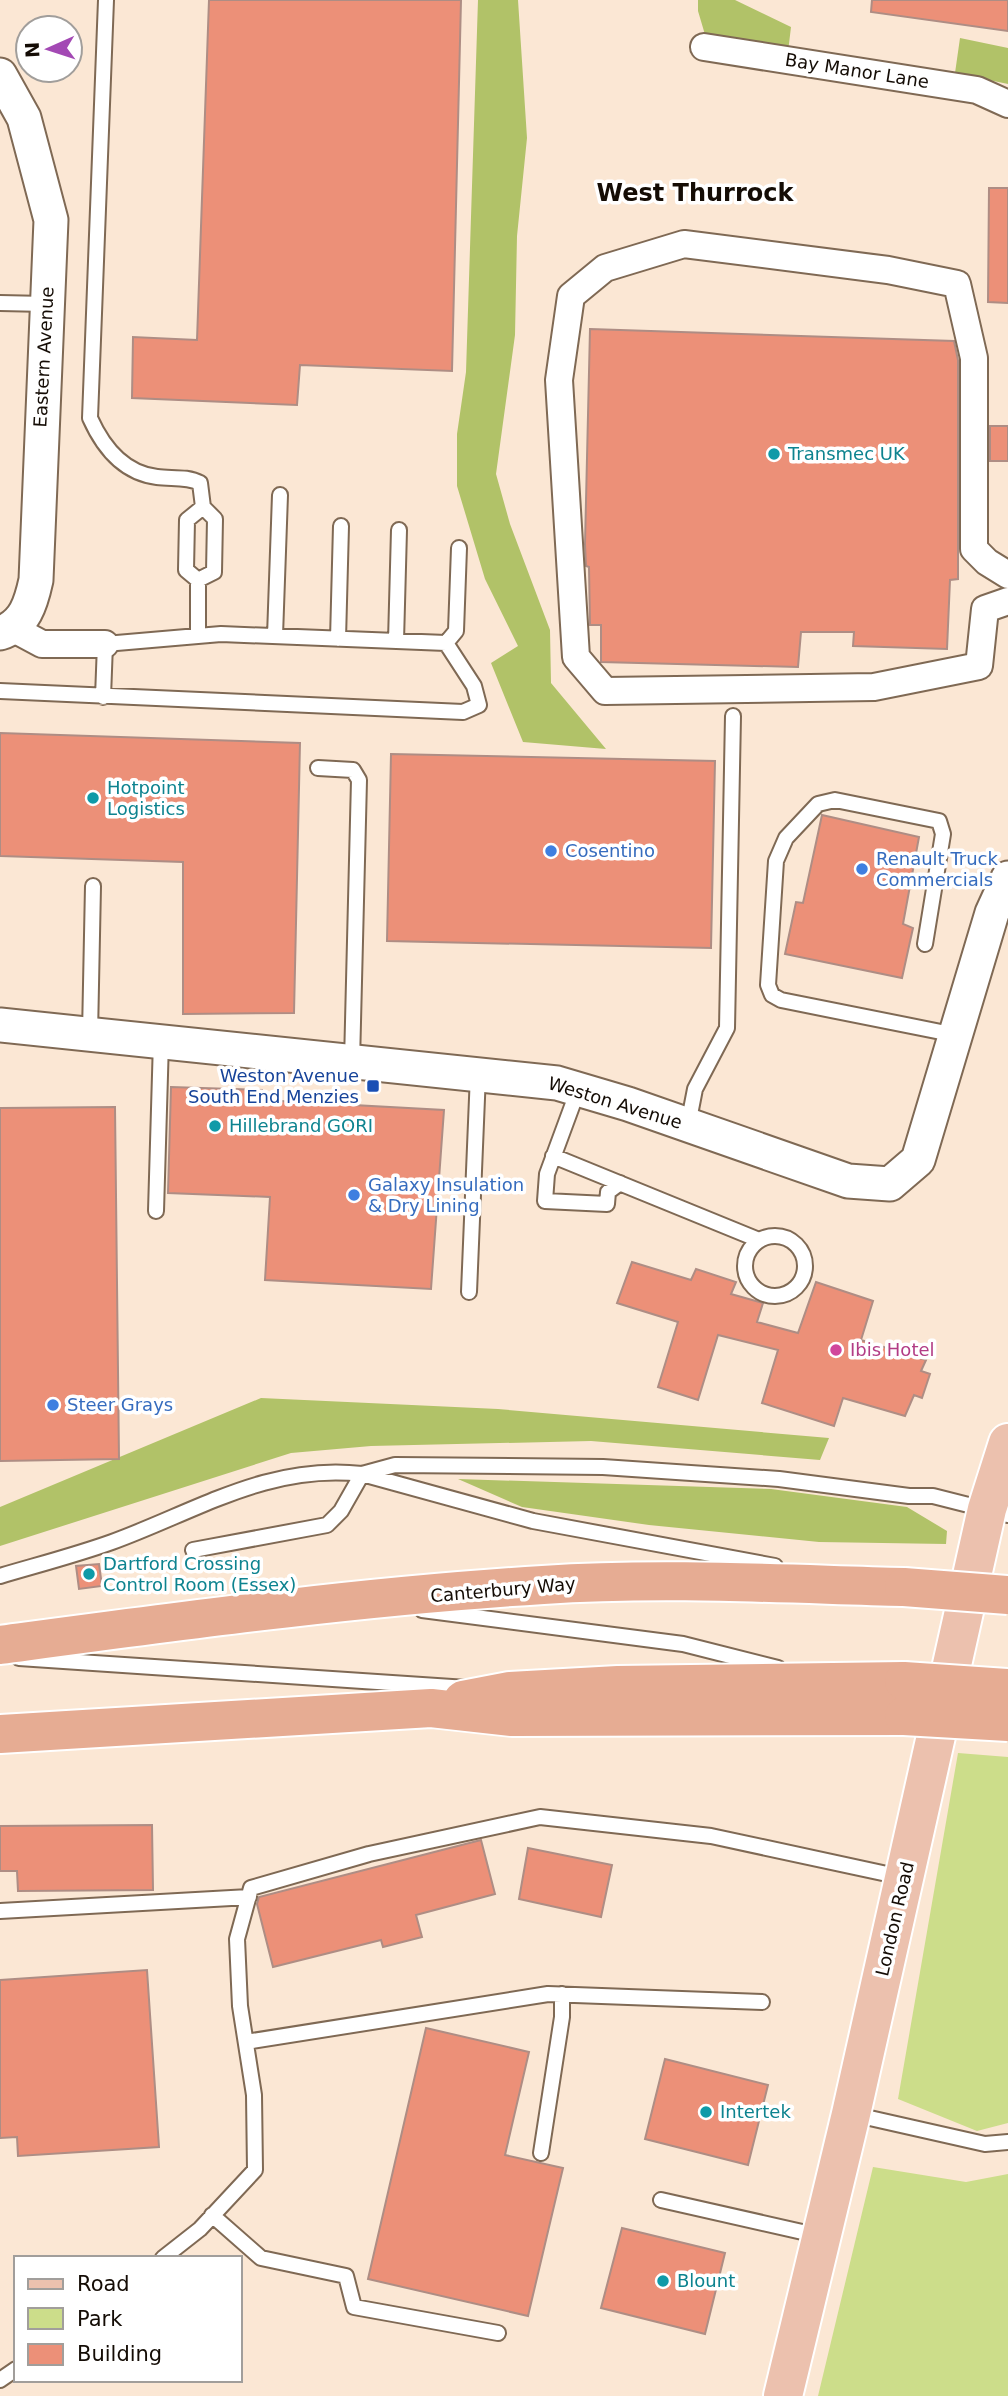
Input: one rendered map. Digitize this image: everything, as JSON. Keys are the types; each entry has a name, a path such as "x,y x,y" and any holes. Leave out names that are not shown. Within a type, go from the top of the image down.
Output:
{"highway":[{"name":"Canterbury Way","path":"0,1645 358,1602 543,1585 680,1580 904,1587 1008,1595"},
{"path":"0,1734 430,1708 510,1691 618,1685 829,1682 1008,1722"},
{"path":"430,1708 512,1717 904,1699 1008,1688"}],"main road":[{"name":"London Road","path":"783,2396 904,1878 998,1512 1006,1451"}],"street":[{"name":"Bay Manor Lane","path":"704,47 977,90 1008,103"},
{"name":"Eastern Avenue","path":"0,75 24,118 51,220 36,580 31,605 7,631"},
{"path":"1008,576 974,549 974,358 957,284 888,270 684,244 606,268 571,296 559,380 576,657 605,691 874,687 979,666 985,609 1008,601"},
{"path":"7,631 42,644 105,644"},
{"name":"Weston Avenue","path":"0,1025 557,1083 848,1181 890,1184 918,1160 992,913 1008,878"}],"lane":[{"path":"106,0 90,418 101,443 117,460 155,477 192,479 200,483 203,507 215,519 214,572 198,580"},
{"path":"0,303 46,304"},
{"path":"275,636 280,495"},
{"path":"198,635 198,580 187,570 187,520 203,507"},
{"path":"338,639 341,526"},
{"path":"396,641 399,530"},
{"path":"446,643 456,631 459,548"},
{"path":"103,697 105,644 198,635 446,643"},
{"path":"0,691 473,710 479,705 479,696 446,643"},
{"path":"688,1125 695,1089 727,1028 733,716"},
{"path":"318,768 353,770 359,780 352,1062"},
{"path":"925,944 943,834 939,821 835,800 817,804 786,838 776,861 768,985 772,995 781,1000 956,1035"},
{"path":"90,1034 93,886"},
{"path":"156,1211 161,1041"},
{"path":"469,1292 478,1074"},
{"path":"578,1090 553,1156 545,1184 545,1201 607,1204 608,1192 620,1183"},
{"path":"553,1156 759,1240 768,1236 787,1238 802,1251 806,1270 797,1288 788,1294 767,1296 750,1285 746,1276 746,1255 759,1240"},
{"path":"193,1550 327,1525 341,1511 362,1474 383,1466 416,1464 603,1466 857,1487 909,1496 933,1496 998,1512"},
{"path":"0,1576 115,1541 214,1498 251,1486 321,1473 362,1474 533,1521 904,1587"},
{"path":"358,1602 683,1644 829,1682"},
{"path":"0,1657 510,1691"},
{"path":"165,2256 212,2215 255,2170 254,2095 240,2006 237,1939 251,1888 369,1854 540,1817 711,1836 904,1878"},
{"path":"0,1911 248,1897"},
{"path":"246,2042 548,1994 762,2002"},
{"path":"541,2152 562,2017 562,1994"},
{"path":"851,2114 985,2144 1008,2142"},
{"path":"661,2200 821,2236"},
{"path":"212,2215 261,2258 346,2276 354,2307 498,2333"}],"green space":[{"path":"478,0 518,0 527,138 517,236 515,335 496,474 510,524 550,630 551,683 606,749 523,742 491,663 518,646 485,579 457,486 457,434 466,372"},
{"path":"698,0 735,0 791,27 788,52 706,38 698,11"},
{"path":"960,38 1008,48 1008,84 955,73"},
{"path":"261,1398 498,1409 829,1438 820,1460 591,1441 371,1446 291,1453 0,1546 0,1507"},
{"path":"458,1479 771,1489 907,1507 947,1531 946,1544 819,1542 649,1525 522,1507"},
{"path":"958,1753 1008,1757 1008,2123 977,2131 898,2099"},
{"path":"873,2167 966,2182 1008,2174 1008,2396 818,2396"}],"building":[{"path":"209,0 461,0 452,371 300,365 297,405 132,398 133,337 197,340"},
{"path":"872,0 1008,0 1008,31 871,12"},
{"path":"989,188 1008,188 1008,303 988,302"},
{"name":"Transmec UK","path":"590,329 954,341 958,360 958,579 950,580 947,649 853,646 854,632 801,632 798,667 601,662 601,625 590,625 589,567 586,566 585,544"},
{"path":"990,426 1008,426 1008,461 990,461"},
{"path":"0,733 300,743 294,1013 183,1014 183,862 0,856"},
{"name":"Cosentino","path":"391,754 715,761 711,948 387,941"},
{"name":"Renault Truck Commercials","path":"822,815 919,837 903,924 913,928 902,978 785,954 796,902 803,903"},
{"name":"Galaxy Insulation & Dry Lining","path":"171,1087 262,1090 262,1100 444,1110 431,1289 265,1280 270,1197 168,1193"},
{"path":"115,1107 119,1459 0,1461 0,1108"},
{"path":"632,1262 691,1280 696,1269 736,1282 731,1294 763,1303 757,1322 798,1333 816,1282 873,1301 861,1340 926,1360 921,1371 930,1374 922,1398 914,1395 905,1416 843,1398 834,1426 762,1403 778,1350 718,1335 698,1400 658,1387 678,1322 617,1303"},
{"name":"Dartford Crossing Control Room (Essex)","path":"99,1564 102,1586 79,1589 76,1566"},
{"path":"152,1825 153,1890 18,1891 17,1871 0,1871 0,1826"},
{"path":"481,1840 495,1894 416,1915 422,1937 383,1947 381,1940 273,1967 257,1904 259,1897"},
{"path":"528,1848 612,1865 601,1917 519,1899"},
{"path":"147,1970 159,2147 18,2156 17,2137 0,2138 0,1980"},
{"path":"426,2028 529,2052 505,2155 563,2168 528,2316 368,2279"},
{"name":"Intertek","path":"665,2059 768,2085 748,2165 645,2139"},
{"name":"Blount","path":"622,2228 725,2253 705,2334 601,2308"}],"place":[{"name":"Transmec UK","path":"774,454"},
{"name":"Hotpoint Logistics","path":"93,798"},
{"name":"Cosentino","path":"551,851"},
{"name":"Renault Truck Commercials","path":"862,869"},
{"name":"Weston Avenue South End Menzies","path":"373,1086"},
{"name":"Hillebrand GORI","path":"215,1126"},
{"name":"Galaxy Insulation & Dry Lining","path":"354,1195"},
{"name":"Ibis Hotel","path":"836,1350"},
{"name":"Steer Grays","path":"53,1405"},
{"name":"Dartford Crossing Control Room (Essex)","path":"89,1574"},
{"name":"Intertek","path":"706,2112"},
{"name":"Blount","path":"663,2281"}],"district":[{"name":"West Thurrock","path":"695,193"}]}
